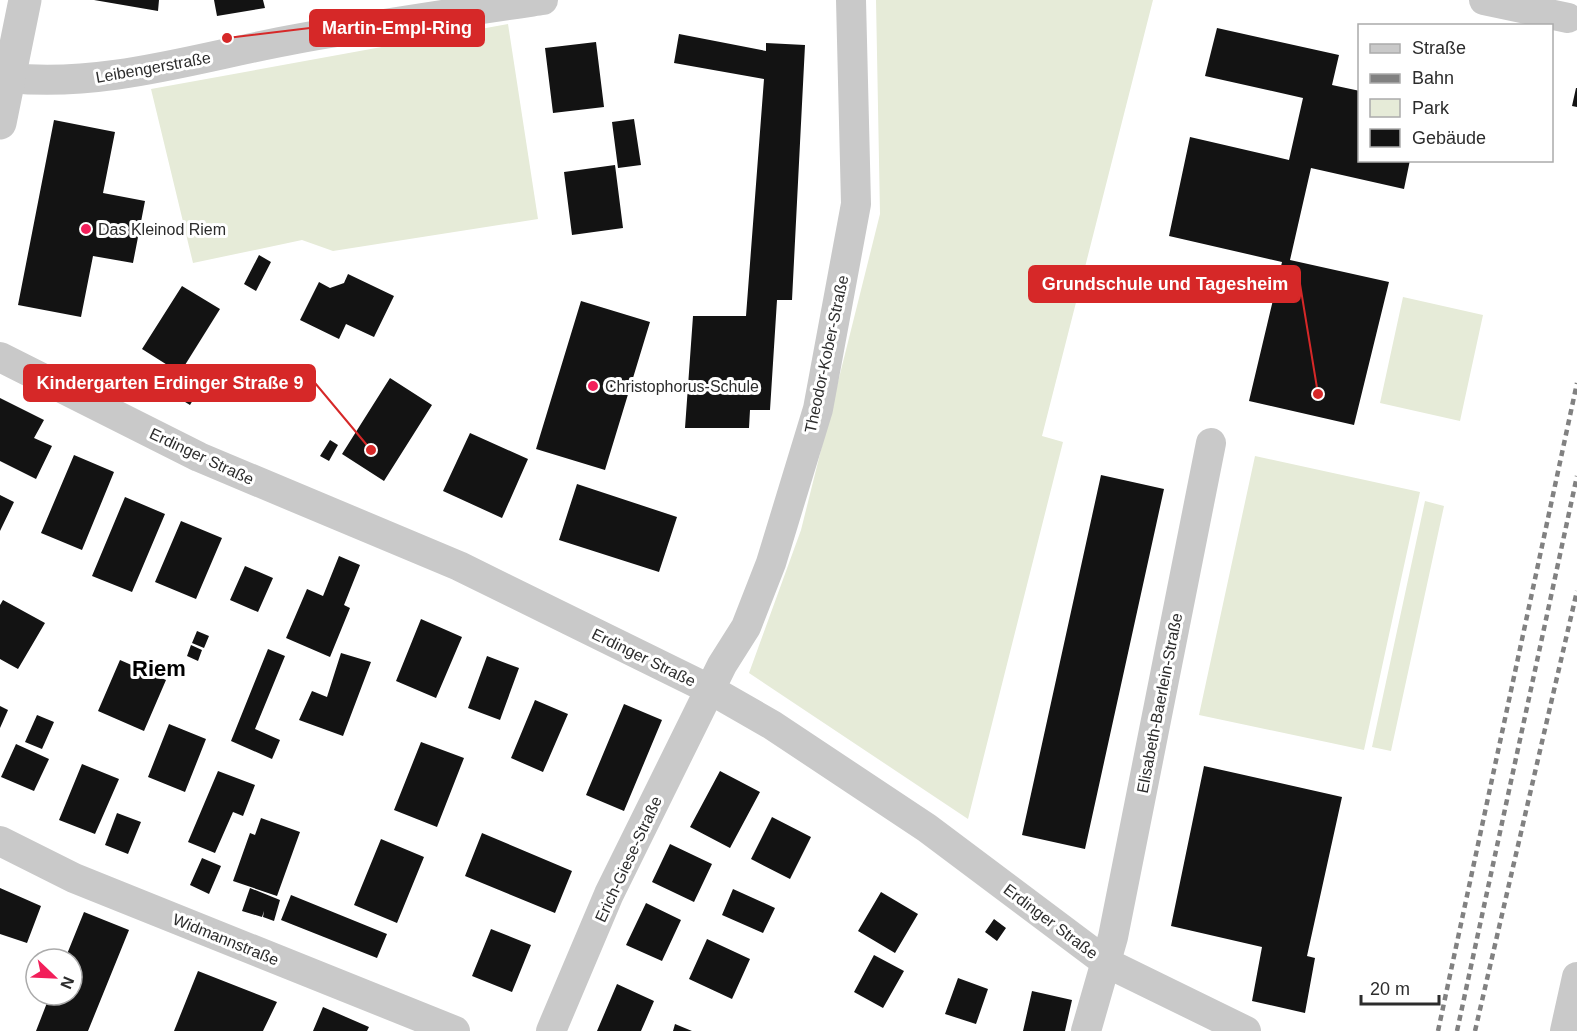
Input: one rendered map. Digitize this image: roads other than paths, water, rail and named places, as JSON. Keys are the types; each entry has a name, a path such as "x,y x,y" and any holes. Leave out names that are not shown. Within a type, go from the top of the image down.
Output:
{"street":[{"path":"0,123 25,0"},
{"name":"Theodor-Kober-Straße","path":"711,690 722,664 746,627 771,563 818,409 856,204 851,0"},
{"path":"1484,0 1568,18"},
{"name":"Leibengerstraße","path":"10,78 77,80 195,60 296,39 529,1"},
{"name":"Erdinger Straße","path":"0,357 199,457 459,566 711,690 772,725 927,828 1107,963 1246,1031"},
{"name":"Elisabeth-Baerlein-Straße","path":"1086,1031 1107,963 1211,443"},
{"name":"Erich-Giese-Straße","path":"551,1031 609,894 711,690"},
{"name":"Widmannstraße","path":"0,841 74,878 455,1031"},
{"path":"1566,1031 1577,977"}],"railway":[{"path":"1438,1031 1577,383"},
{"path":"1457,1031 1577,476"},
{"path":"1475,1031 1577,591"}],"place":[{"name":"Martin-Empl-Ring","path":"227,38"},
{"name":"Das Kleinod Riem","path":"86,229"},
{"name":"Christophorus-Schule","path":"593,386"},
{"name":"Grundschule und Tagesheim","path":"1318,394"},
{"name":"Kindergarten Erdinger Straße 9","path":"371,450"}],"district":[{"name":"Riem","path":"159,668"}]}
